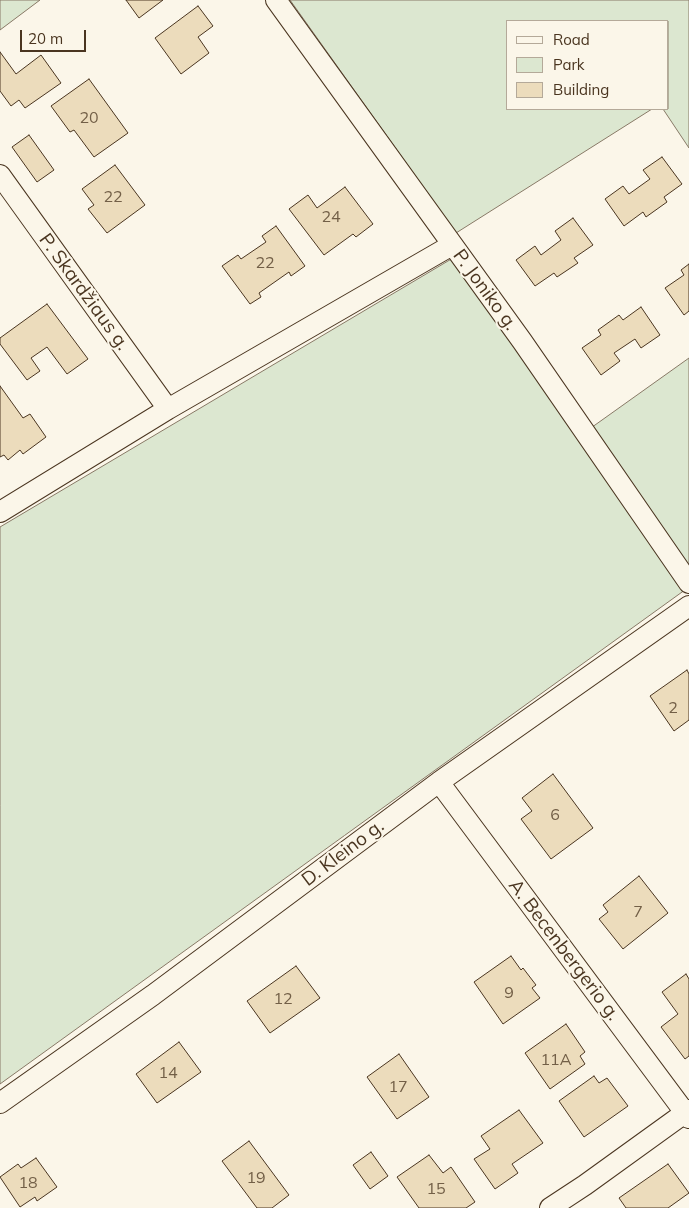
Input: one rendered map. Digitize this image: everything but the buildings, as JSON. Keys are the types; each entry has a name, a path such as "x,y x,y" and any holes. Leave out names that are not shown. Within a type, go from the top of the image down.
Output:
{"street":[{"name":"P. Joniko g.","path":"276,0 527,349 689,583"},
{"name":"P. Skardžiaus g.","path":"0,174 168,408"},
{"path":"0,512 168,408 452,245"},
{"name":"D. Kleino g.","path":"0,1103 153,995 439,782 689,606"},
{"name":"A. Becenbergerio g.","path":"439,782 688,1113"},
{"path":"550,1208 688,1113"}],"green space":[{"path":"0,0 40,0 0,30"},
{"path":"290,0 689,0 689,148 664,110 669,110 669,20 507,20 507,110 650,110 456,233"},
{"path":"453,258 581,435 689,358 689,587 0,1084 0,527"}]}
